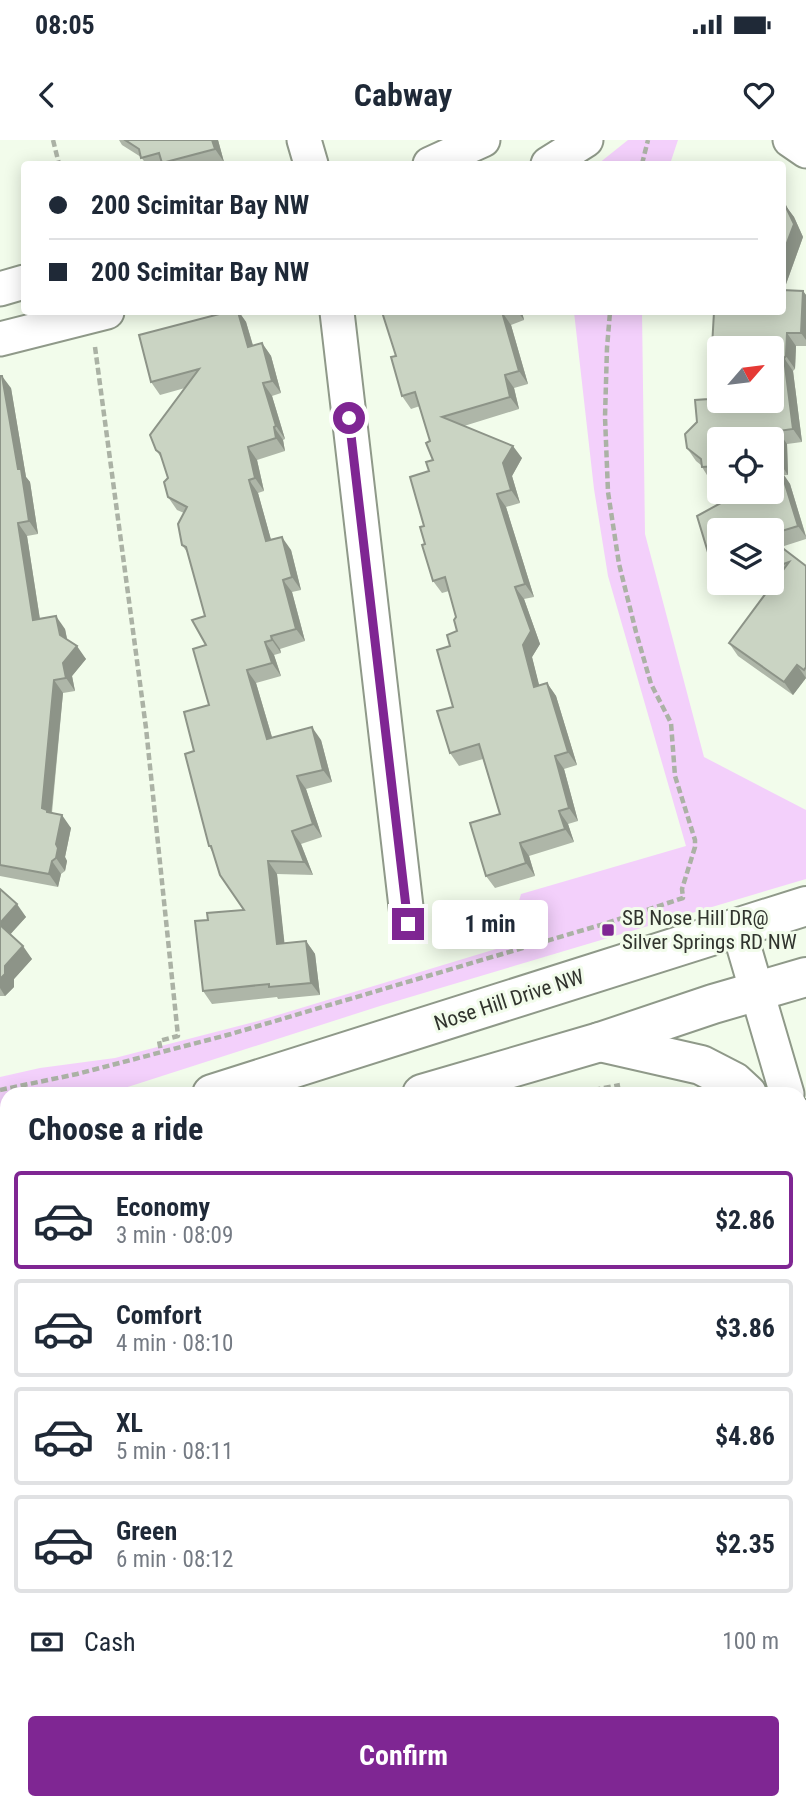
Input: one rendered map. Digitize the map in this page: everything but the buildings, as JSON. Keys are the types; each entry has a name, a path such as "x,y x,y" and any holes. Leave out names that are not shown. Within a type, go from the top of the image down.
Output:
{"main road":[{"name":"Nose Hill Drive NW","path":"234,1087 806,906"},
{"path":"446,1087 806,977"},
{"path":"600,1042 701,1065 739,1087"}],"street":[{"path":"304,140 310,161"},
{"path":"437,161 483,140"},
{"path":"553,161 586,140"},
{"path":"790,140 806,151"},
{"path":"0,289 21,283"},
{"path":"337,315 408,924"},
{"path":"0,339 101,323"},
{"path":"738,927 785,1087"}],"path":[{"path":"53,140 59,161"},
{"path":"643,161 648,140"},
{"path":"14,1087 77,1074 231,1034 682,898 695,840 675,776 671,723 651,684 619,564 608,492 605,417 610,315"},
{"path":"101,323 178,1036 159,1041 161,1051"}],"shaded area":[{"path":"628,140 678,140 671,161 602,161"},
{"path":"574,315 642,315 645,534 704,757 806,810 806,879 380,1006 128,1087 0,1087 0,1077 40,1068 115,1058 258,1021 506,946 521,894 686,846 608,576 594,489"}],"place":[{"name":"SB Nose Hill DR@ Silver Springs RD NW","path":"608,930"}],"route":[{"path":"349,418 408,924"}]}
